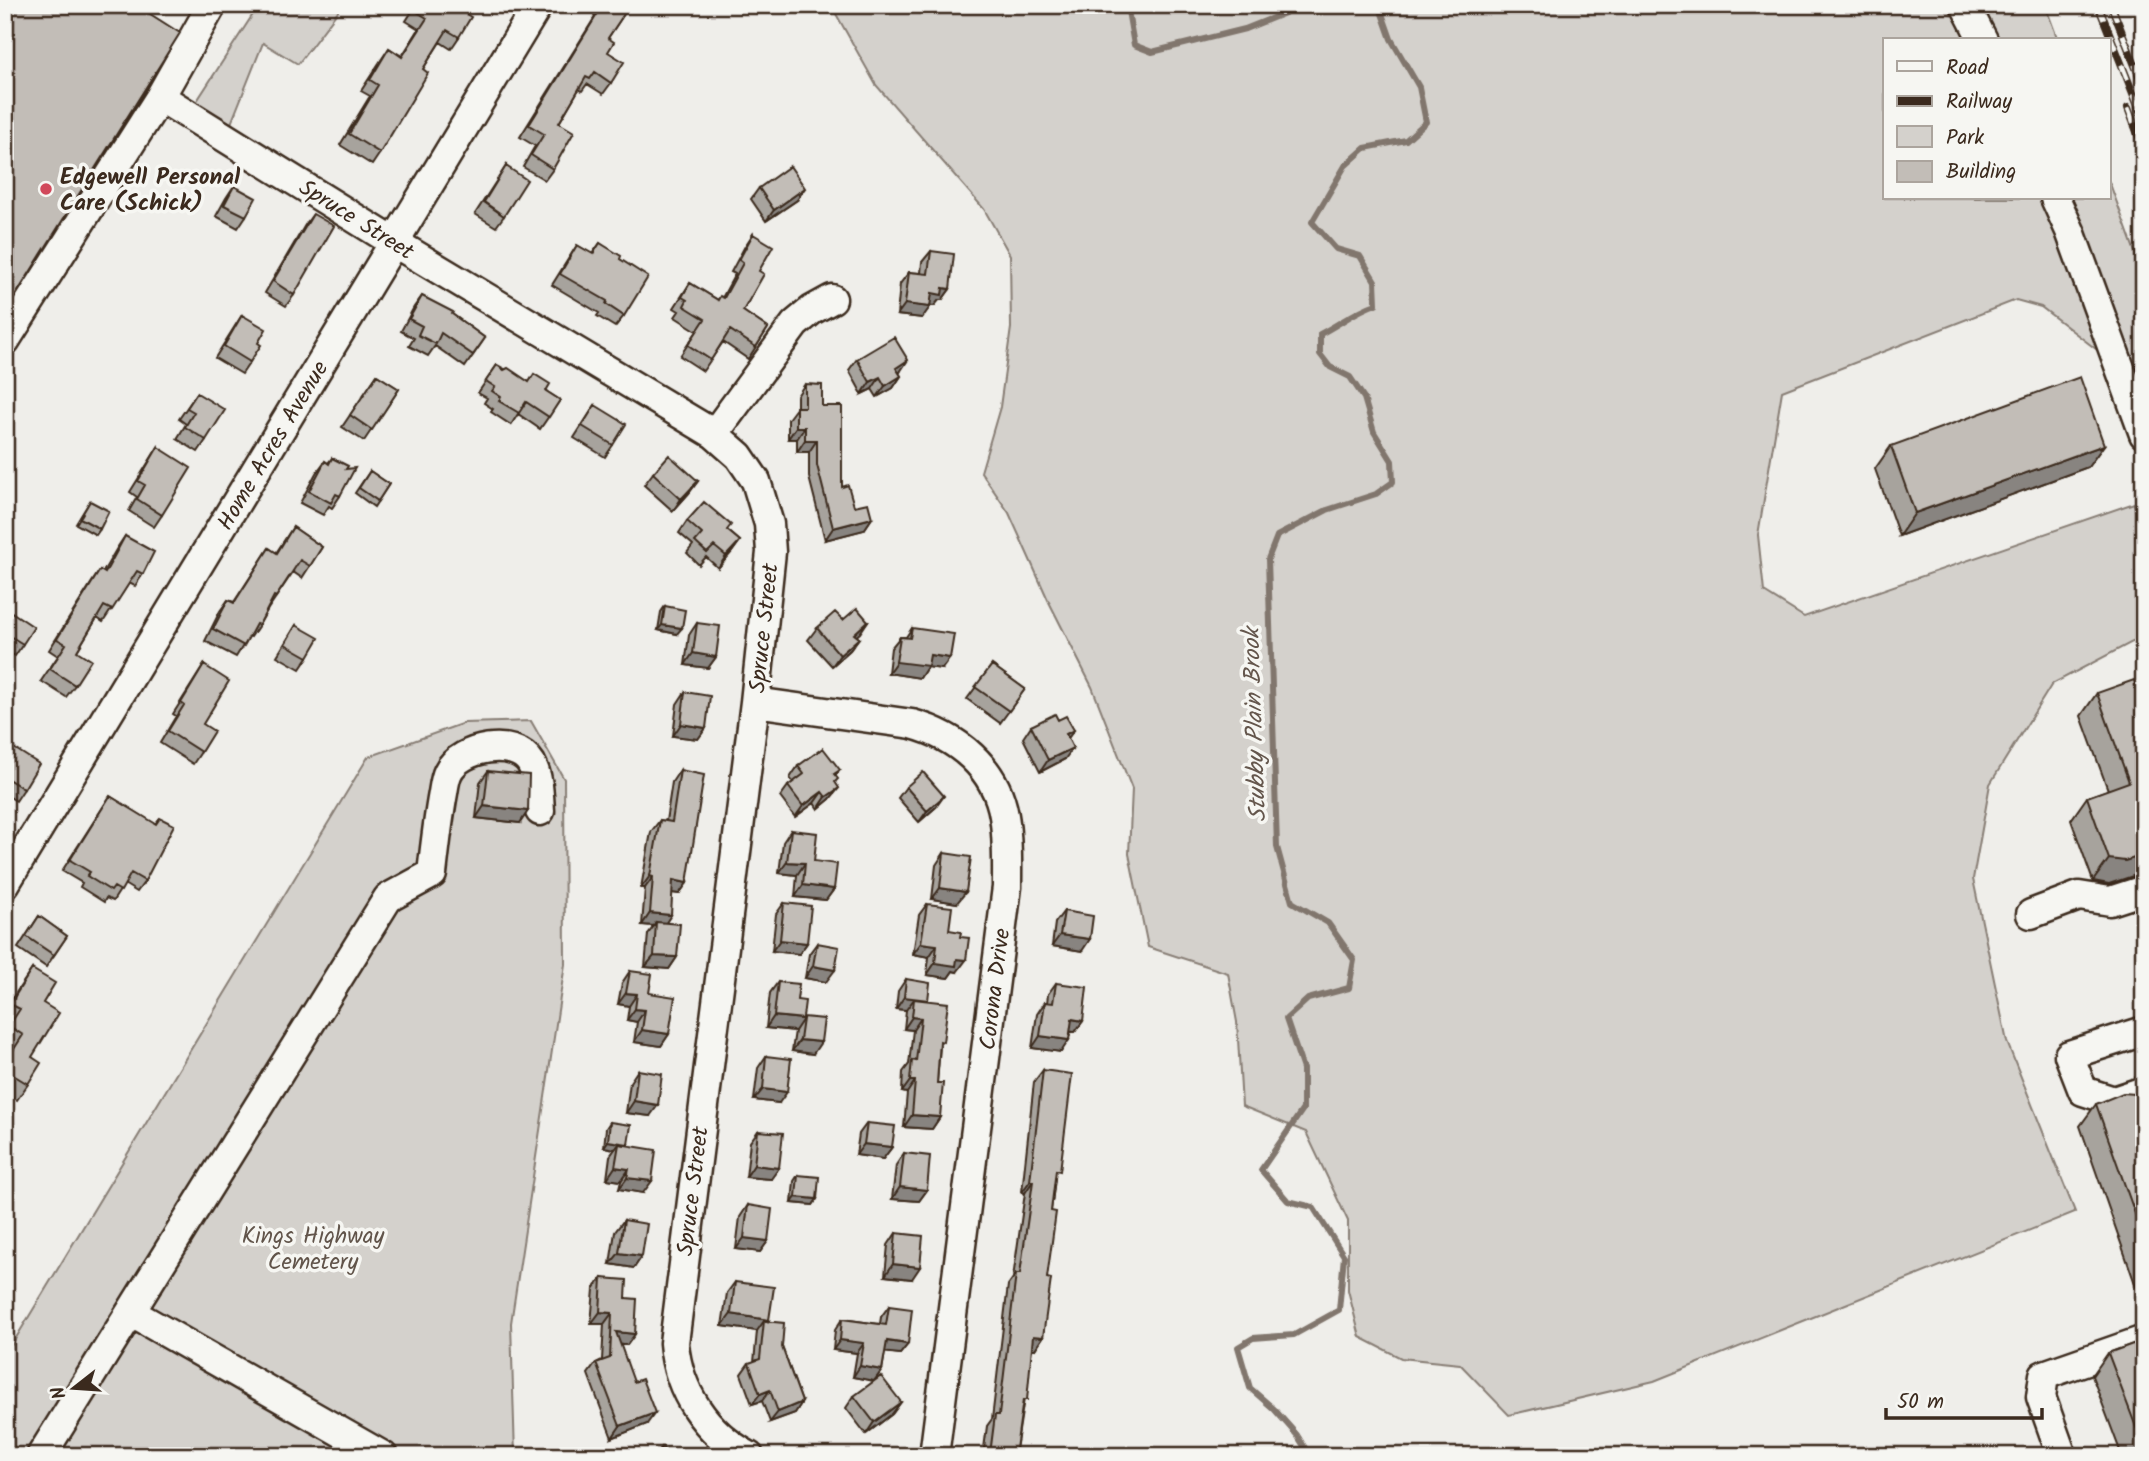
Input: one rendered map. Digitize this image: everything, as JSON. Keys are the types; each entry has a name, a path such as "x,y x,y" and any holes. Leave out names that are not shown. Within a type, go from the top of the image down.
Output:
{"street":[{"path":"5,341 160,97 212,5"},
{"name":"Home Acres Avenue","path":"5,884 538,5"},
{"path":"1965,5 1982,38"},
{"name":"Spruce Street","path":"160,97 395,243 714,434 739,456 761,493 769,524 771,552 755,702 674,1343 681,1380 692,1404 715,1431 749,1456"},
{"path":"2056,200 2070,231 2144,434"},
{"path":"714,434 795,324 832,299"},
{"name":"Corona Drive","path":"755,702 931,729 952,739 968,751 988,778 1004,813 1007,887 934,1456"},
{"path":"44,1455 388,898 432,874 447,773 458,758 483,749 517,751 530,762 534,771 540,811"},
{"path":"2031,914 2079,896 2110,901 2144,890"},
{"path":"2144,1031 2069,1055 2083,1091 2114,1101 2144,1091"},
{"path":"132,1313 383,1456"},
{"path":"2062,1456 2041,1397 2044,1376 2144,1340"}],"green space":[{"path":"259,5 339,5 338,11 298,64 263,43 230,126 195,104"},
{"path":"831,5 2045,5 2057,38 1883,38 1883,200 2110,200 2110,184 2144,277 2144,422 2126,372 2041,307 2016,300 1782,391 1758,535 1764,592 1804,617 2134,503 2144,544 2144,636 2052,684 1990,784 1973,879 2007,1042 2075,1212 1654,1381 1509,1415 1460,1364 1401,1358 1360,1337 1348,1290 1348,1221 1306,1132 1242,1106 1237,1022 1228,973 1148,947 1129,854 1132,789 1092,687 1049,602 1009,513 981,472 1000,407 1011,328 1010,255 984,209 876,85"},
{"name":"Kings Highway Cemetery","path":"531,721 564,779 565,964 511,1323 515,1456 5,1456 5,1356 368,757 464,723"}],"building":[{"name":"Edgewell Personal Care (Schick)","path":"8,5 136,5 180,33 7,309 5,322 5,10"},
{"path":"417,5 451,5 471,17 459,37 447,30 423,69 428,73 380,153 349,134 378,85 370,80 389,48 402,57 427,18 414,10"},
{"path":"603,5 630,5 608,38 614,42 608,52 624,62 611,83 595,72 590,79 586,77 559,123 574,132 553,169 531,155 544,134 529,125"},
{"path":"506,166 527,180 504,216 484,202"},
{"path":"790,166 805,188 774,210 759,188"},
{"path":"234,186 256,198 246,216 224,205"},
{"path":"313,214 334,226 294,295 273,281"},
{"path":"753,234 773,246 759,271 764,274 743,311 768,328 756,347 730,330 711,360 688,345 705,319 684,306 687,300 682,297 690,283 718,300 720,296 724,298 743,263 739,260"},
{"path":"600,243 648,277 624,316 606,304 607,301 560,274 577,245 593,254"},
{"path":"931,251 954,254 950,289 943,288 942,295 932,293 930,307 905,304 909,272 928,274"},
{"path":"422,296 453,312 452,314 485,338 473,355 441,333 436,344 418,335 422,326 409,319"},
{"path":"242,315 266,329 258,343 261,345 250,362 224,346"},
{"path":"894,337 908,360 896,368 901,376 885,386 880,377 870,382 857,359"},
{"path":"497,365 504,370 508,368 529,382 534,374 550,384 546,391 560,400 549,417 526,402 519,413 499,401 501,397 492,391 495,387 486,381"},
{"path":"377,375 399,389 372,430 350,415"},
{"path":"2080,377 2104,445 1915,513 1891,446"},
{"path":"805,384 822,385 822,406 842,406 842,487 848,485 854,506 868,503 872,518 833,528 817,465 817,440 805,440 805,427 796,427 796,407 805,407"},
{"path":"197,393 225,410 206,440 185,427 194,412 187,408"},
{"path":"595,405 626,424 613,445 582,426"},
{"path":"158,447 191,468 162,515 137,499 145,485 138,481"},
{"path":"669,455 698,481 681,499 653,473"},
{"path":"332,458 348,466 346,469 355,468 340,496 336,494 331,503 309,491 325,461 329,464"},
{"path":"370,471 389,484 378,501 359,488"},
{"path":"90,501 109,511 100,529 80,518"},
{"path":"704,502 731,525 727,530 740,541 726,556 714,546 707,553 695,542 702,534 687,521"},
{"path":"293,527 322,547 310,566 300,560 276,597 274,596 244,646 213,629 228,600 234,603 269,548 277,553"},
{"path":"125,536 154,552 143,574 137,571 112,610 104,606 77,651 91,660 75,685 50,669 66,644 57,639 100,570 105,573"},
{"path":"665,606 685,610 682,628 662,625"},
{"path":"857,608 868,621 854,634 859,638 840,655 817,628 835,612 843,620"},
{"path":"10,611 34,627 23,644 5,633 5,618"},
{"path":"697,623 720,626 716,657 693,653"},
{"path":"296,625 319,638 308,657 285,644"},
{"path":"912,628 954,634 950,658 930,655 928,666 896,662 900,637 910,638"},
{"path":"204,665 229,681 203,724 214,731 201,752 168,731"},
{"path":"992,665 1025,689 1009,711 975,687"},
{"path":"2134,680 2144,707 2144,855 2125,861 2109,859 2087,797 2129,782 2097,693"},
{"path":"685,692 710,696 706,728 681,724"},
{"path":"1055,714 1058,720 1066,716 1074,730 1066,734 1073,748 1048,760 1031,726"},
{"path":"6,743 39,764 24,789 5,777"},
{"path":"823,748 840,770 834,774 839,788 826,797 822,792 803,806 788,786 804,774 798,766"},
{"path":"680,770 704,775 687,883 673,880 671,915 650,913 653,877 650,876 660,820 672,822"},
{"path":"488,771 529,775 528,811 484,806"},
{"path":"923,772 944,796 927,811 906,787"},
{"path":"110,796 156,824 160,818 174,825 145,881 131,873 121,891 114,887 111,891 87,876 90,872 70,860"},
{"path":"791,830 817,833 814,861 837,864 834,889 803,885 805,863 787,862"},
{"path":"944,853 971,857 966,892 940,888"},
{"path":"784,903 811,906 807,943 780,940"},
{"path":"927,904 952,907 949,930 961,932 960,937 969,938 966,960 957,959 956,966 935,963 937,945 921,943"},
{"path":"1064,911 1093,916 1090,939 1060,935"},
{"path":"39,916 67,936 54,955 26,936"},
{"path":"656,922 680,924 677,957 654,956"},
{"path":"817,943 839,947 835,970 813,966"},
{"path":"32,969 55,983 43,1003 59,1013 32,1057 41,1063 28,1084 5,1070 5,1063 23,1035 9,1026 20,1009 10,1004"},
{"path":"630,971 652,974 649,993 675,997 669,1034 642,1030 645,1010 635,1009 637,994 626,993"},
{"path":"906,979 930,983 928,1000 904,997"},
{"path":"778,982 799,984 797,1000 805,1001 803,1017 824,1019 821,1042 800,1040 803,1019 774,1016"},
{"path":"1056,983 1087,987 1083,1021 1072,1019 1069,1040 1040,1036 1045,1002 1053,1003"},
{"path":"914,999 948,1003 943,1042 940,1041 937,1083 943,1083 940,1117 912,1115 915,1081 910,1081 912,1060 916,1061 921,1018 912,1017"},
{"path":"766,1056 791,1059 787,1092 763,1089"},
{"path":"638,1070 662,1074 658,1105 634,1101"},
{"path":"1043,1070 1072,1074 1060,1171 1056,1170 1051,1211 1056,1212 1047,1278 1051,1279 1043,1337 1033,1336 1027,1400 1023,1400 1015,1456 1003,1456 990,1454 995,1415 999,1415 1016,1274 1020,1274 1033,1181 1030,1181"},
{"path":"2144,1091 2144,1239 2096,1104 2123,1093 2135,1094"},
{"path":"610,1122 631,1125 628,1144 608,1141"},
{"path":"867,1123 895,1126 892,1147 864,1144"},
{"path":"758,1131 783,1133 779,1168 754,1165"},
{"path":"619,1144 656,1150 652,1181 627,1178 629,1169 615,1167"},
{"path":"904,1153 930,1156 927,1190 900,1187"},
{"path":"798,1175 819,1177 817,1199 796,1197"},
{"path":"748,1205 772,1209 768,1241 744,1238"},
{"path":"624,1220 647,1224 642,1256 619,1253"},
{"path":"896,1233 923,1236 920,1267 893,1264"},
{"path":"602,1278 627,1280 626,1298 637,1299 635,1334 616,1332 634,1382 642,1379 655,1413 620,1426 596,1363 610,1358 612,1313 600,1312"},
{"path":"735,1282 774,1287 769,1320 731,1314"},
{"path":"889,1306 912,1309 908,1344 887,1341 882,1370 860,1366 864,1343 840,1340 842,1319 886,1325"},
{"path":"764,1321 784,1323 782,1347 802,1402 778,1412 770,1390 760,1394 749,1363 760,1359"},
{"path":"2144,1340 2144,1448 2108,1353"},
{"path":"881,1376 901,1402 874,1422 854,1396"},
{"path":"662,1447 672,1456 654,1456"}],"waterway":[{"name":"Stubby Plain Brook","path":"1127,5 1134,45 1152,52 1245,29 1285,13 1290,5"},
{"name":"Stubby Plain Brook","path":"1310,1456 1297,1435 1274,1409 1250,1388 1238,1347 1253,1338 1294,1335 1339,1310 1344,1256 1313,1207 1288,1201 1261,1170 1303,1109 1303,1069 1286,1019 1308,999 1349,988 1354,960 1328,923 1292,902 1277,847 1268,559 1277,536 1327,510 1376,494 1393,482 1392,461 1374,432 1364,398 1350,377 1330,367 1320,354 1320,334 1376,304 1375,281 1360,256 1336,249 1312,222 1345,166 1365,148 1406,140 1426,122 1419,87 1391,39 1379,5"}],"railway":[{"path":"2098,5 2144,121"},
{"path":"2111,5 2144,88"},
{"path":"2128,108 2144,150"}],"place":[{"name":"Edgewell Personal Care (Schick)","path":"46,189"}]}
